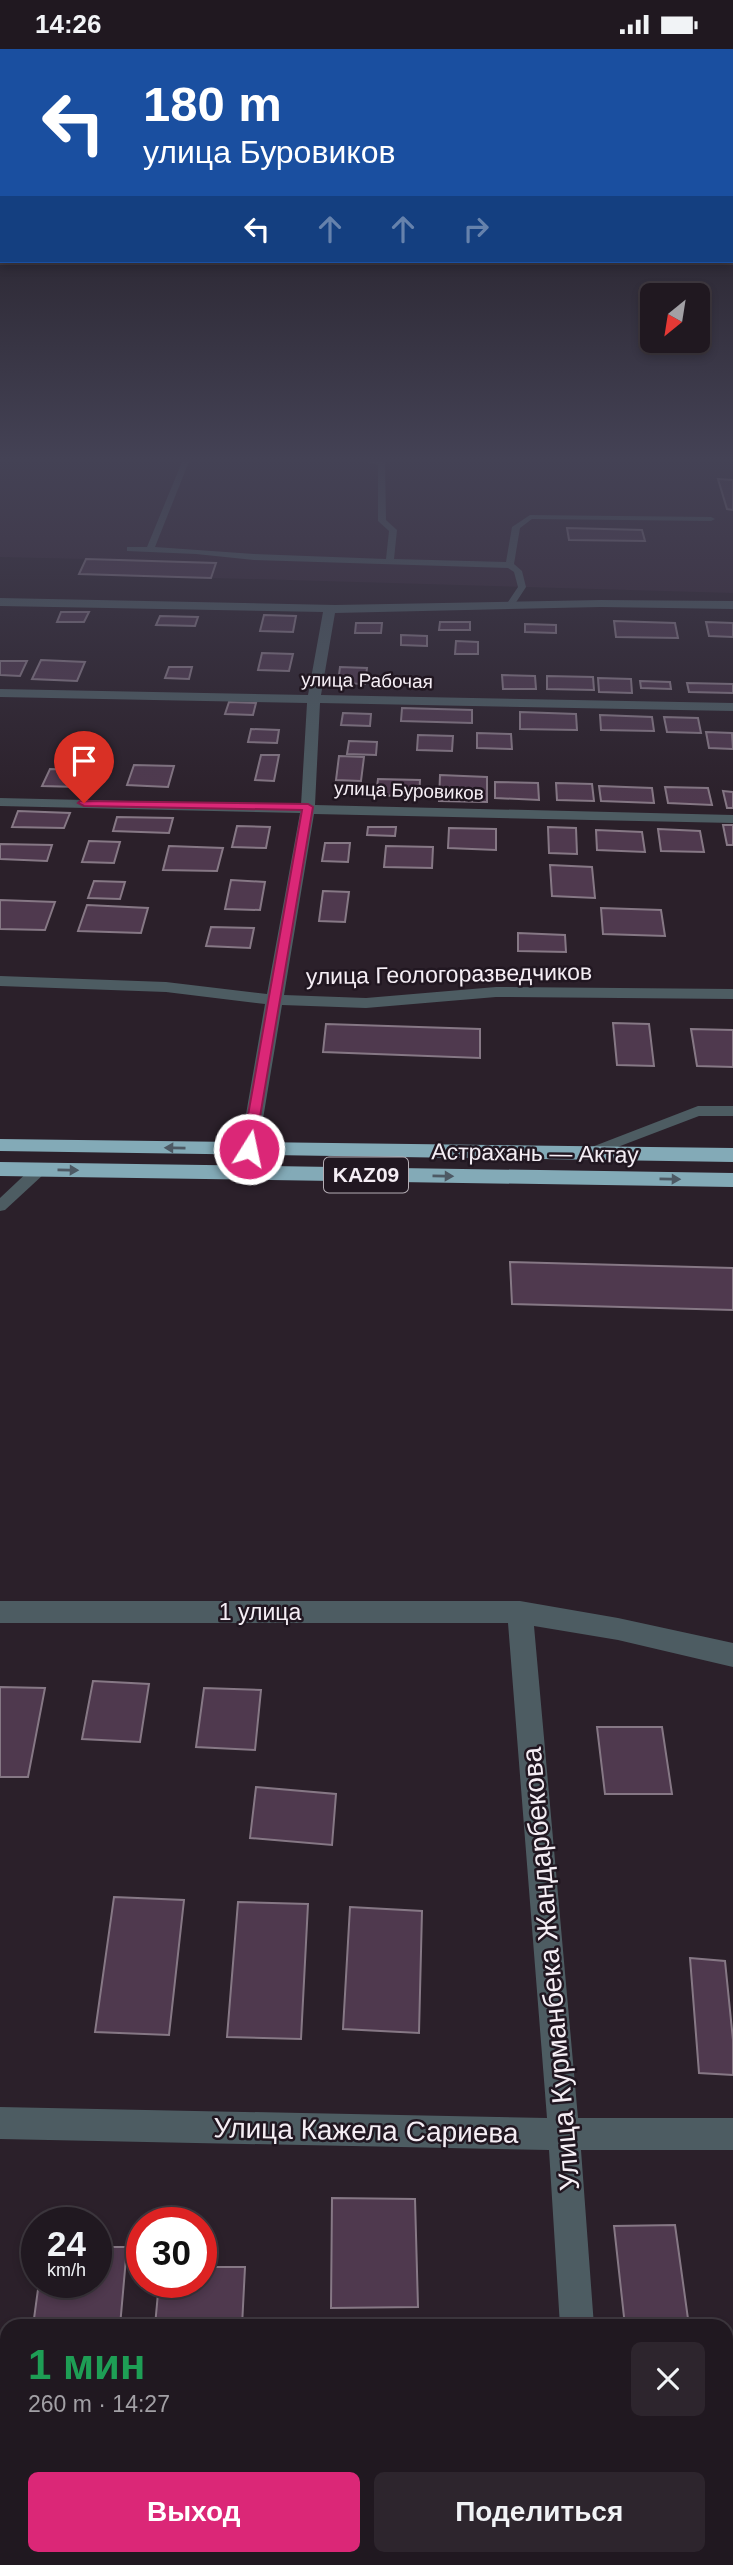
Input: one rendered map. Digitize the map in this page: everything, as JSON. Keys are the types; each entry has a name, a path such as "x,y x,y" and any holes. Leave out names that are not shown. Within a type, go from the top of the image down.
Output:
{"highway":[{"name":"Астрахань — Актау","path":"0,1145 733,1156"},
{"name":"Астрахань — Актау","path":"0,1169 733,1180"}],"street":[{"path":"0,602 330,609 510,605 733,605"},
{"path":"249,1149 308,807 314,698 330,609"},
{"name":"улица Рабочая","path":"0,694 733,707"},
{"name":"улица Буровиков","path":"0,801 733,818"},
{"name":"улица Геологоразведчиков","path":"0,981 166,987 276,1000 366,1003 496,992 733,994"},
{"name":"1 улица","path":"0,1612 520,1612 618,1629 733,1655"},
{"name":"Улица Курманбека Жандарбекова","path":"520,1612 564,2134 577,2319"},
{"name":"Улица Кажела Сариева","path":"0,2123 564,2134 733,2134"}],"lane":[{"path":"510,605 523,587 519,574"},
{"path":"589,1153 698,1111 733,1111"},
{"path":"0,1206 38,1170"}],"shaded area":[{"path":"93,574 733,574 733,593"}],"building":[{"path":"93,574 212,574 211,578"},
{"path":"61,612 89,612 84,622 57,622"},
{"path":"264,615 296,616 293,632 260,631"},
{"path":"160,616 198,617 195,626 156,625"},
{"path":"614,621 675,623 678,638 616,637"},
{"path":"440,622 470,622 470,630 439,630"},
{"path":"706,622 733,623 733,637 709,636"},
{"path":"356,623 382,623 381,633 355,633"},
{"path":"525,624 556,625 556,633 525,632"},
{"path":"401,635 427,636 427,646 401,645"},
{"path":"456,641 478,642 478,654 455,654"},
{"path":"262,653 293,654 289,671 258,670"},
{"path":"41,660 85,662 77,681 32,679"},
{"path":"0,661 27,661 20,676 0,675"},
{"path":"169,667 192,667 189,679 165,678"},
{"path":"340,667 367,668 365,684 338,683"},
{"path":"502,675 535,676 536,689 503,689"},
{"path":"547,676 593,677 594,690 547,689"},
{"path":"598,678 631,679 632,693 599,692"},
{"path":"640,681 670,682 671,689 641,688"},
{"path":"687,683 733,684 733,693 689,692"},
{"path":"229,702 256,703 253,715 225,714"},
{"path":"402,708 472,710 472,723 401,721"},
{"path":"520,712 576,714 577,730 520,729"},
{"path":"343,713 371,714 370,726 341,725"},
{"path":"600,715 652,717 654,731 601,730"},
{"path":"664,717 698,718 701,733 667,732"},
{"path":"251,729 279,730 277,743 248,742"},
{"path":"706,732 732,733 733,749 709,748"},
{"path":"477,733 511,734 512,749 477,748"},
{"path":"418,735 453,736 452,751 417,750"},
{"path":"349,741 377,742 376,755 347,754"},
{"path":"261,755 279,755 274,781 255,780"},
{"path":"339,756 364,757 361,781 336,780"},
{"path":"134,765 174,766 168,787 127,785"},
{"path":"50,769 86,770 79,787 42,786"},
{"path":"440,775 487,777 487,802 439,801"},
{"path":"378,779 420,780 419,797 376,795"},
{"path":"495,782 538,783 539,800 495,798"},
{"path":"556,783 592,784 594,801 557,800"},
{"path":"599,786 652,788 654,803 601,801"},
{"path":"665,787 708,788 712,805 668,803"},
{"path":"723,791 733,792 733,808 727,808"},
{"path":"18,811 70,813 64,828 12,827"},
{"path":"117,817 173,818 169,833 113,831"},
{"path":"723,825 733,825 733,845 727,845"},
{"path":"237,826 270,827 266,848 232,847"},
{"path":"368,827 396,827 395,836 367,835"},
{"path":"548,827 576,828 577,854 549,853"},
{"path":"449,828 496,829 496,850 448,848"},
{"path":"658,829 700,831 704,852 661,851"},
{"path":"596,830 642,832 645,852 597,850"},
{"path":"89,841 120,842 114,863 82,862"},
{"path":"325,843 350,843 348,862 322,861"},
{"path":"0,844 52,845 47,861 0,859"},
{"path":"169,846 223,848 217,871 163,870"},
{"path":"386,846 433,847 432,868 384,867"},
{"path":"550,865 592,867 595,898 552,896"},
{"path":"231,880 265,882 260,910 225,909"},
{"path":"94,881 125,882 120,899 88,898"},
{"path":"323,891 349,892 345,922 319,921"},
{"path":"0,900 55,902 45,930 0,929"},
{"path":"87,905 148,908 141,933 78,931"},
{"path":"601,908 661,910 665,936 603,934"},
{"path":"211,927 254,928 250,948 206,946"},
{"path":"518,933 565,935 566,952 518,951"},
{"path":"613,1023 649,1024 654,1066 617,1065"},
{"path":"326,1024 480,1029 480,1058 323,1052"},
{"path":"691,1029 733,1030 733,1067 697,1066"},
{"path":"510,1262 733,1268 733,1310 512,1304"},
{"path":"93,1681 149,1684 140,1742 82,1739"},
{"path":"0,1687 45,1688 28,1777 0,1777"},
{"path":"204,1688 261,1690 255,1750 196,1747"},
{"path":"597,1727 662,1727 672,1794 605,1794"},
{"path":"256,1787 336,1794 332,1845 250,1838"},
{"path":"114,1897 184,1900 169,2035 95,2032"},
{"path":"238,1902 308,1904 301,2039 227,2037"},
{"path":"350,1907 422,1911 419,2033 343,2029"},
{"path":"690,1958 725,1961 733,2040 733,2075 699,2073"},
{"path":"332,2198 415,2199 418,2307 331,2308"},
{"path":"675,2225 688,2319 624,2319 614,2226"},
{"path":"112,2247 126,2247 121,2319 34,2319 37,2298 112,2298"},
{"path":"217,2267 245,2267 242,2319 156,2319 158,2298 217,2298"}],"route":[{"path":"84,803 308,807 249,1149"}]}
